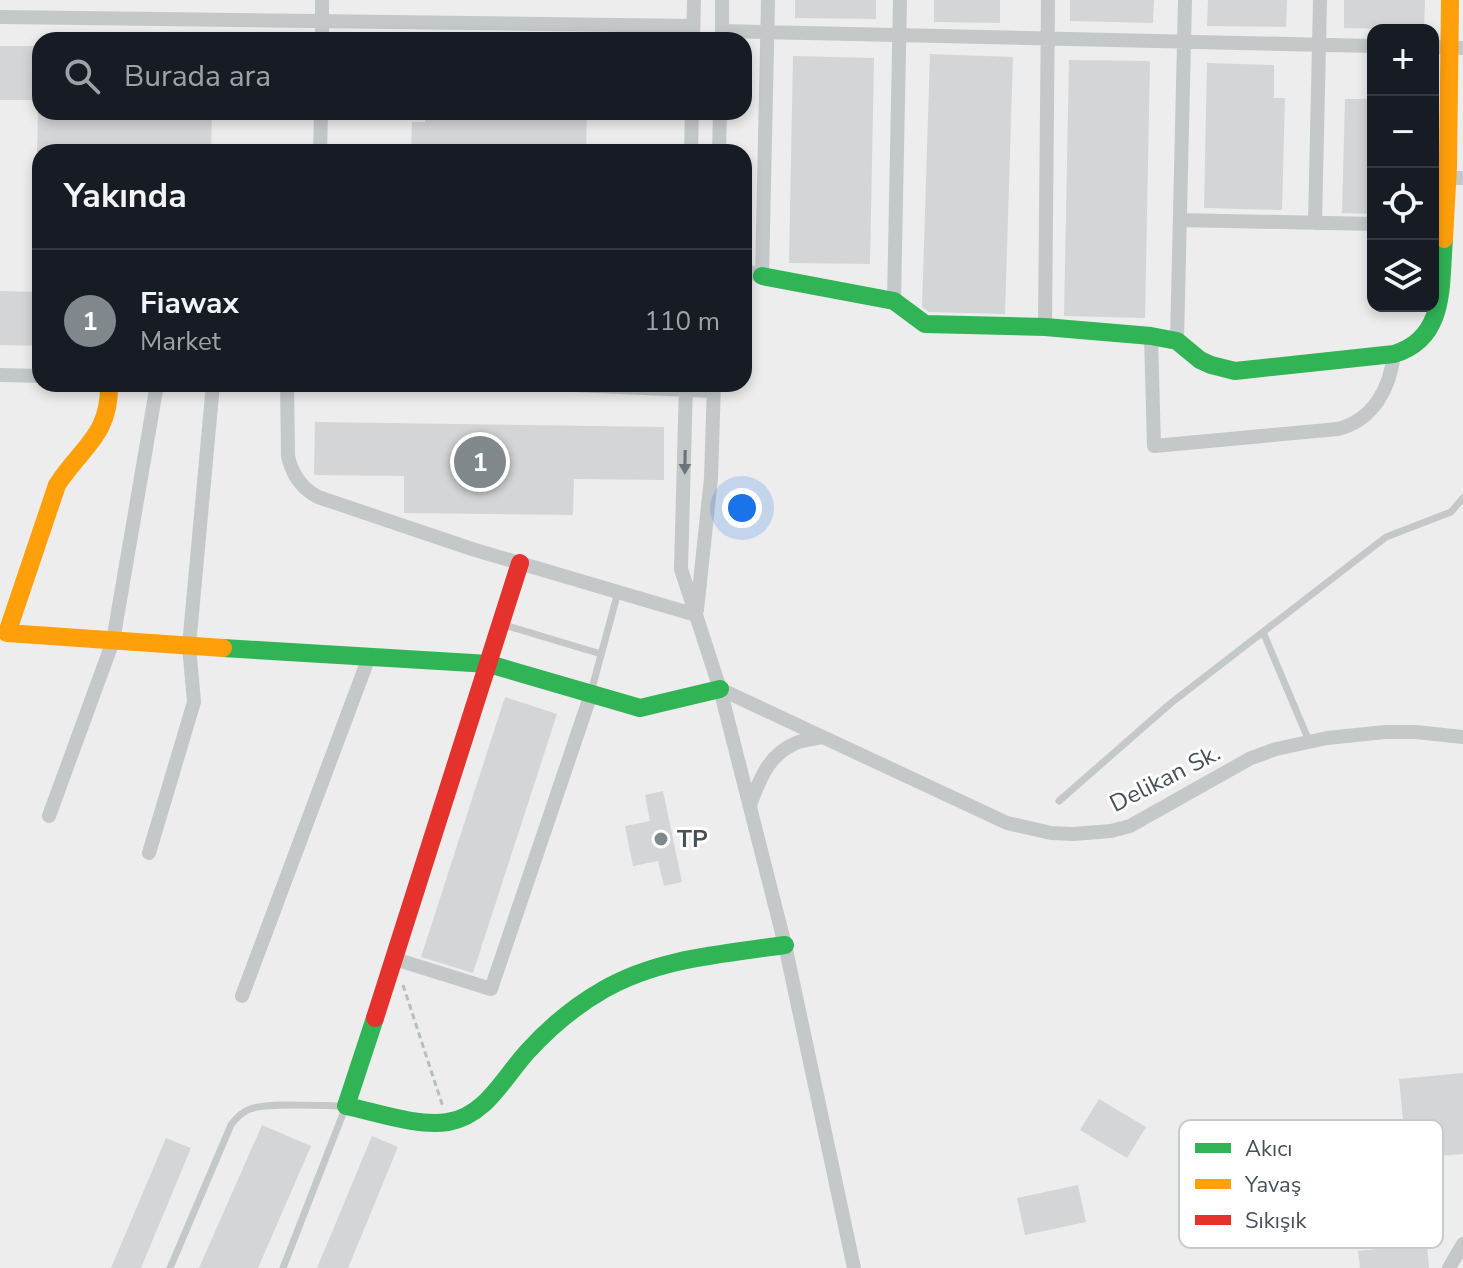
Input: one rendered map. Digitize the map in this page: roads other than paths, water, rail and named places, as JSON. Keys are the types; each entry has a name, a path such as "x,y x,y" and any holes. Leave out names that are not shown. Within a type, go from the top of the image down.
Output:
{"street":[{"path":"322,0 322,32"},
{"path":"693,32 694,0"},
{"path":"722,0 722,32"},
{"path":"762,276 768,0"},
{"path":"894,301 900,0"},
{"path":"1045,327 1048,0"},
{"path":"1177,341 1185,0"},
{"path":"1315,223 1320,0"},
{"path":"752,273 894,301 925,324 1045,327 1177,341 1200,360 1235,371 1403,352 1420,341 1432,325 1437,306 1440,226 1455,178 1448,48 1450,0"},
{"path":"0,17 322,21 662,32"},
{"path":"752,33 1367,46"},
{"path":"320,144 321,120"},
{"path":"691,144 692,120"},
{"path":"719,144 720,120"},
{"path":"1180,220 1367,224"},
{"path":"1151,336 1154,446 1348,427 1363,418 1381,397 1390,377 1394,354"},
{"path":"0,375 32,376"},
{"path":"109,392 106,419 95,439 70,465 57,485 7,633 489,664 640,708 720,689"},
{"path":"49,816 113,641 156,392"},
{"path":"149,853 194,702 189,646 212,392"},
{"path":"287,392 288,456 292,472 318,497 472,549 696,615"},
{"path":"686,392 681,569 720,689 785,945 854,1268"},
{"path":"696,615 711,478 714,392"},
{"path":"520,563 346,1106 428,1122 448,1122 470,1115 481,1107 529,1050 552,1028 613,984 662,966 785,945"},
{"path":"242,996 369,657"},
{"name":"Delikan Sk.","path":"720,689 1007,823 1028,829 1073,834 1130,826 1251,758 1309,741 1385,732 1463,737"},
{"path":"395,959 491,989 591,694"},
{"path":"750,807 762,775 772,759 796,743 823,737"},
{"path":"1449,1268 1463,1244"}],"lane":[{"path":"1059,801 1171,703 1386,537 1451,512 1463,498"},
{"path":"591,694 618,592"},
{"path":"501,624 601,654"},
{"path":"1263,632 1309,741"},
{"path":"170,1268 236,1119 248,1109 264,1106 346,1106 283,1268"}],"place":[{"name":"Fiawax","path":"480,462"},
{"name":"TP","path":"661,839"}]}
